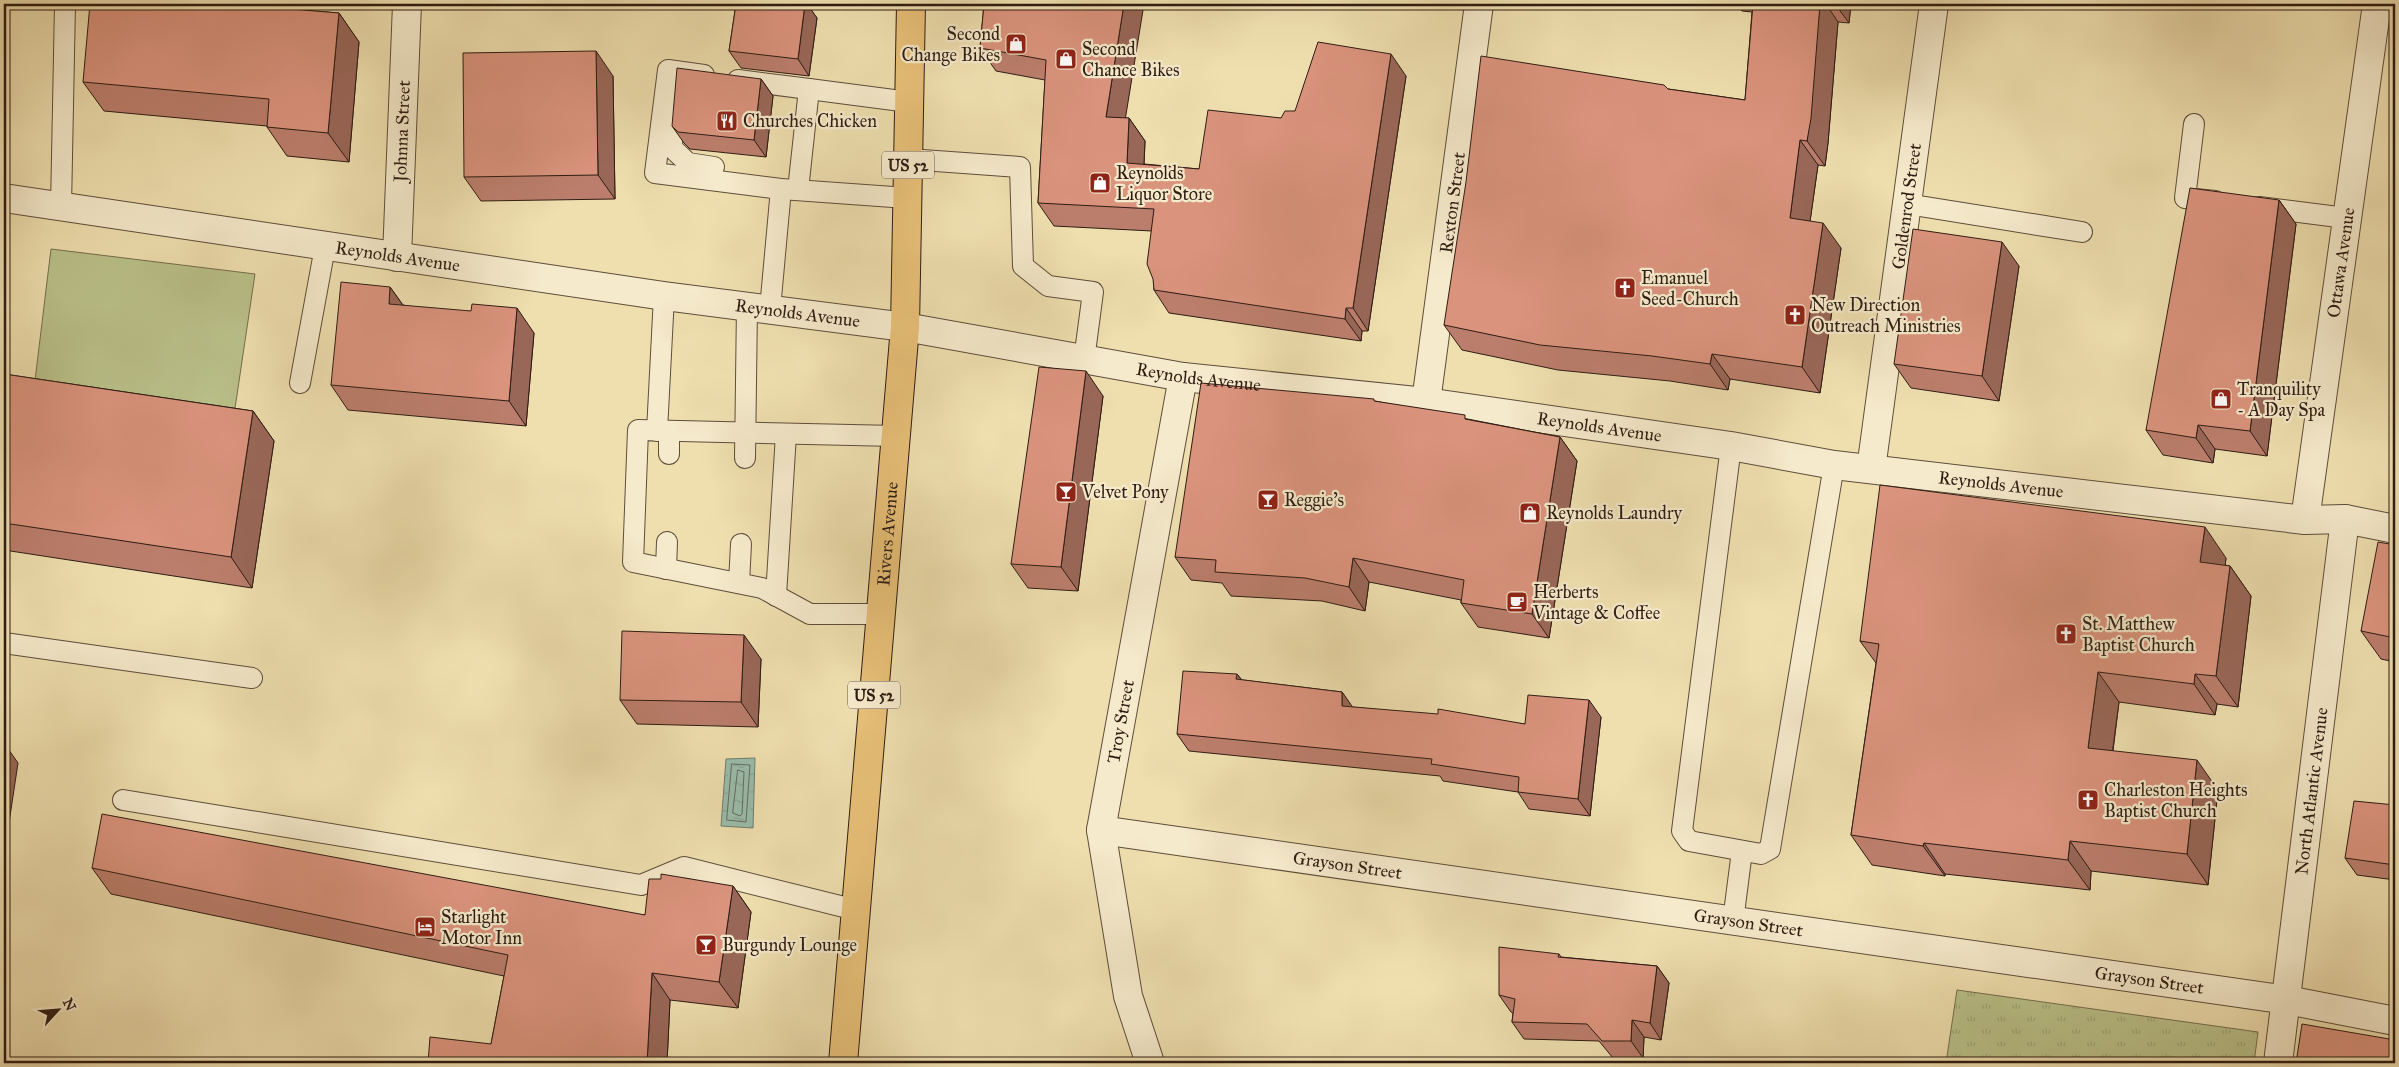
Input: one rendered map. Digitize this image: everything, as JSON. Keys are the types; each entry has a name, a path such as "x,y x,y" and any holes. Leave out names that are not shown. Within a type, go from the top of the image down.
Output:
{"main road":[{"name":"Rivers Avenue","path":"843,1063 905,327 910,4"}],"street":[{"name":"Johnna Street","path":"397,257 407,4"},
{"name":"Rexton Street","path":"1426,402 1479,4"},
{"name":"Goldenrod Street","path":"1871,469 1934,4"},
{"name":"Ottawa Avenue","path":"2305,520 2377,4"},
{"name":"Reynolds Avenue","path":"4,198 664,296 905,327 1183,377 1426,402 1731,446 1834,465 2305,520 2345,520 2395,529"},
{"name":"Troy Street","path":"1150,1063 1128,996 1101,830 1183,377"},
{"name":"North Atlantic Avenue","path":"2278,1063 2345,520"},
{"name":"Grayson Street","path":"1101,830 2287,1000 2395,1021"}],"lane":[{"path":"61,207 65,4"},
{"path":"907,198 782,188 655,173 668,70 909,102"},
{"path":"745,458 759,307 782,188 809,89"},
{"path":"665,92 672,110 672,148 688,163 745,170 782,188"},
{"path":"2194,124 2185,198 2346,218"},
{"path":"908,158 1020,166 1023,266 1048,286 1093,292 1084,360"},
{"path":"1907,204 2082,232"},
{"path":"300,384 325,246"},
{"path":"664,296 663,431 669,454"},
{"path":"881,614 810,614 762,588 633,562 638,430 896,436"},
{"path":"776,596 786,434"},
{"path":"1731,446 1682,831 1689,840 1761,854 1770,849 1834,465"},
{"path":"666,569 667,542"},
{"path":"739,583 742,544"},
{"path":"4,643 252,678"},
{"path":"123,800 641,884 684,866 856,910"},
{"path":"1733,921 1742,850"}],"green space":[{"path":"51,249 255,274 231,435 32,405"},
{"path":"1957,990 2258,1032 2254,1063 1946,1063"}],"water":[{"path":"755,758 753,828 721,826 726,759"}],"building":[{"path":"90,4 232,4 339,13 328,133 267,127 269,99 83,82"},
{"path":"736,4 805,4 798,59 729,51"},
{"path":"984,4 1124,4 1106,117 1129,118 1127,163 1199,169 1208,110 1281,118 1285,111 1295,111 1318,42 1391,54 1353,308 1346,308 1345,319 1154,290 1153,279 1147,264 1154,209 1038,203 1046,60 980,48"},
{"path":"1753,4 1820,4 1811,118 1807,141 1800,140 1790,218 1823,223 1802,367 1712,354 1710,364 1652,356 1540,345 1444,325 1466,182 1481,56 1664,85 1668,89 1745,100"},
{"path":"596,51 598,175 464,177 463,53"},
{"name":"Churches Chicken","path":"677,68 761,79 754,140 678,132 672,126"},
{"path":"2190,188 2279,200 2250,431 2198,425 2196,438 2146,430"},
{"path":"1913,229 2002,242 1982,376 1894,364"},
{"path":"341,282 390,287 389,304 471,311 472,304 517,308 509,401 331,385"},
{"path":"1039,367 1086,371 1061,567 1011,564"},
{"path":"4,374 253,411 231,557 4,523"},
{"path":"1201,383 1374,399 1374,401 1465,415 1465,419 1560,437 1532,614 1461,603 1464,580 1353,558 1349,587 1305,578 1215,572 1216,560 1175,557"},
{"path":"1880,485 2205,527 2200,562 2230,566 2216,676 2195,674 2194,684 2098,672 2088,748 2197,760 2187,854 2070,841 2068,860 1924,843 1923,846 1851,835 1879,644 1860,641"},
{"path":"2378,542 2395,545 2395,638 2361,631"},
{"path":"622,631 744,635 741,702 620,700"},
{"path":"1183,671 1237,674 1236,679 1342,692 1342,706 1438,714 1438,709 1525,724 1528,695 1589,700 1578,799 1518,792 1519,777 1431,764 1432,759 1177,734"},
{"path":"2354,801 2395,805 2395,865 2345,858"},
{"path":"102,814 645,915 649,879 661,879 661,874 733,886 719,982 652,973 647,1063 428,1063 430,1037 491,1044 508,955 92,868"},
{"path":"1499,947 1559,954 1558,957 1657,966 1650,1023 1632,1020 1631,1041 1602,1041 1587,1024 1512,1022 1515,999 1499,995"},
{"path":"2302,1024 2395,1040 2395,1063 2296,1063"}],"place":[{"name":"Second Change Bikes","path":"1016,44"},
{"name":"Second Chance Bikes","path":"1066,59"},
{"name":"Churches Chicken","path":"727,121"},
{"name":"Reynolds Liquor Store","path":"1100,183"},
{"name":"Emanuel Seed-Church","path":"1625,288"},
{"name":"New Direction Outreach Ministries","path":"1795,315"},
{"name":"Tranquility - A Day Spa","path":"2221,399"},
{"name":"Velvet Pony","path":"1066,492"},
{"name":"Reggie's","path":"1268,500"},
{"name":"Reynolds Laundry","path":"1530,513"},
{"name":"Herberts Vintage & Coffee","path":"1517,602"},
{"name":"St. Matthew Baptist Church","path":"2066,634"},
{"name":"Charleston Heights Baptist Church","path":"2088,800"},
{"name":"Starlight Motor Inn","path":"425,927"},
{"name":"Burgundy Lounge","path":"706,945"}]}
